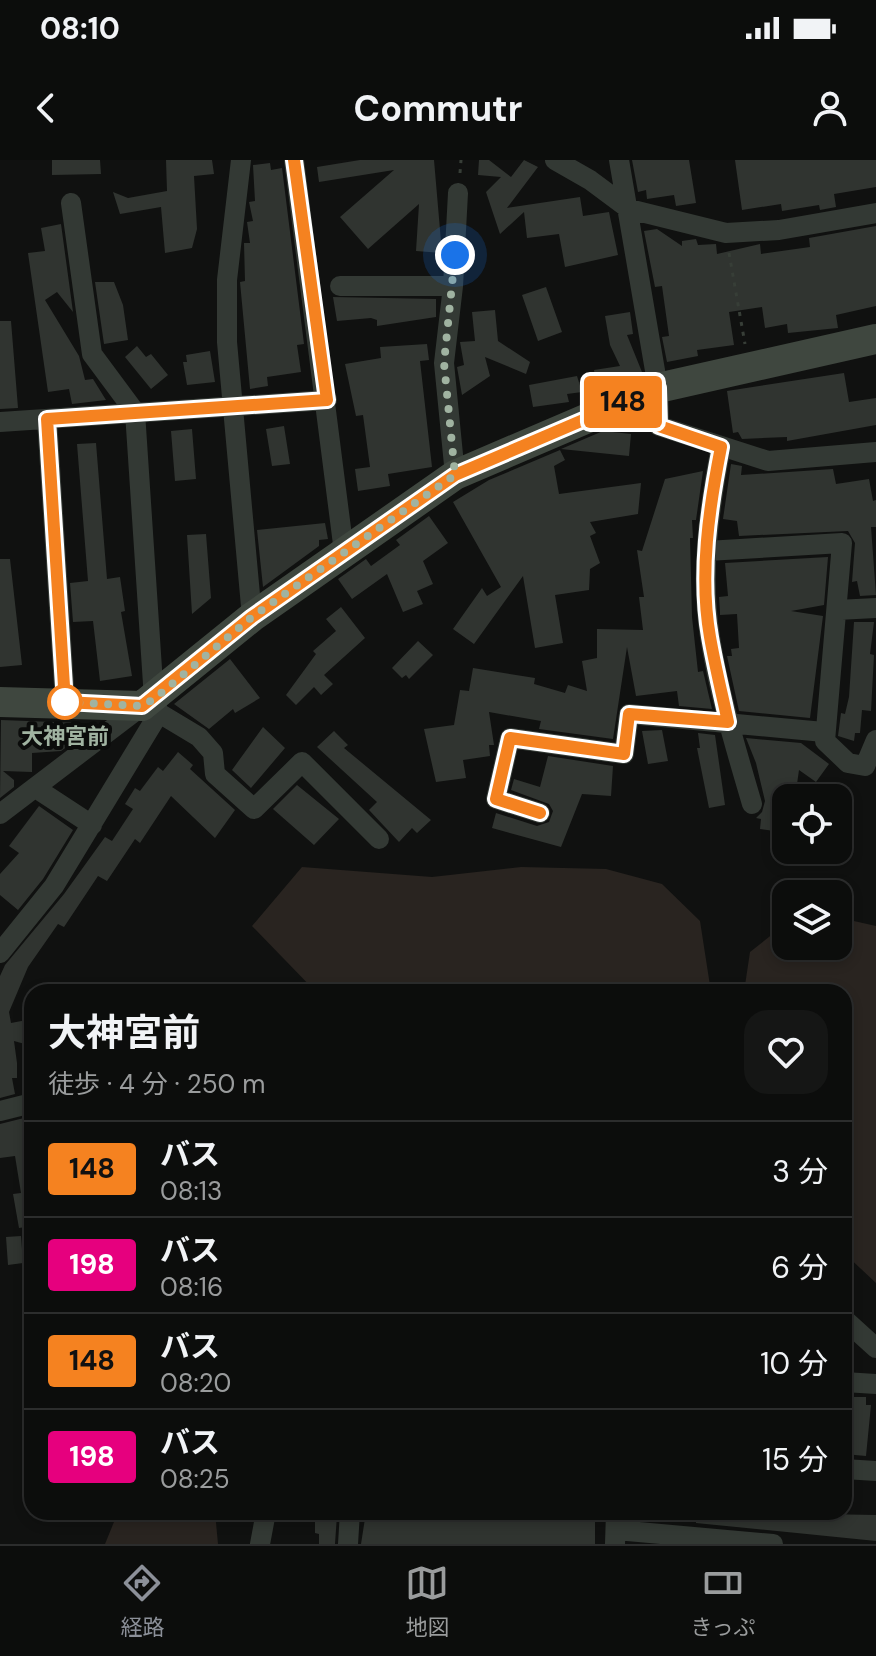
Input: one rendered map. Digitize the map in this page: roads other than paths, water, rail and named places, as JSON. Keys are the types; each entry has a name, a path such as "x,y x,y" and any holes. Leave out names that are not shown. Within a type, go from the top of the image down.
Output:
{"street":[{"path":"241,160 227,280 227,342 252,617"},
{"path":"294,160 344,552"},
{"path":"555,160 590,180 629,209 726,233 779,230 876,213"},
{"path":"619,160 658,388 659,426 768,461 876,452"},
{"path":"455,475 444,363 453,286 458,193"},
{"path":"3,947 54,886 92,825 152,706 135,412 92,354 71,203"},
{"path":"340,286 453,286"},
{"path":"0,814 152,706 252,617 455,475 658,388 749,365 876,339"},
{"path":"0,422 327,400"},
{"path":"47,419 65,702"},
{"path":"721,447 711,499 707,551 710,635 728,722 752,804"},
{"path":"707,551 842,543 825,741 848,763 865,766 876,740"},
{"path":"837,610 876,608"},
{"path":"0,702 152,706 199,737 213,753 215,774 254,809 302,762 379,839"},
{"path":"540,813 496,799 510,738 624,754 629,714 824,732"},
{"path":"37,789 92,825"},
{"path":"0,1111 24,1105"},
{"path":"852,1326 876,1348"},
{"path":"852,1382 876,1384"},
{"path":"852,1470 876,1471"},
{"path":"260,1544 264,1520"},
{"path":"348,1544 350,1520"},
{"path":"616,1529 773,1544"}],"place":[{"name":"大神宮前","path":"65,702"}]}
